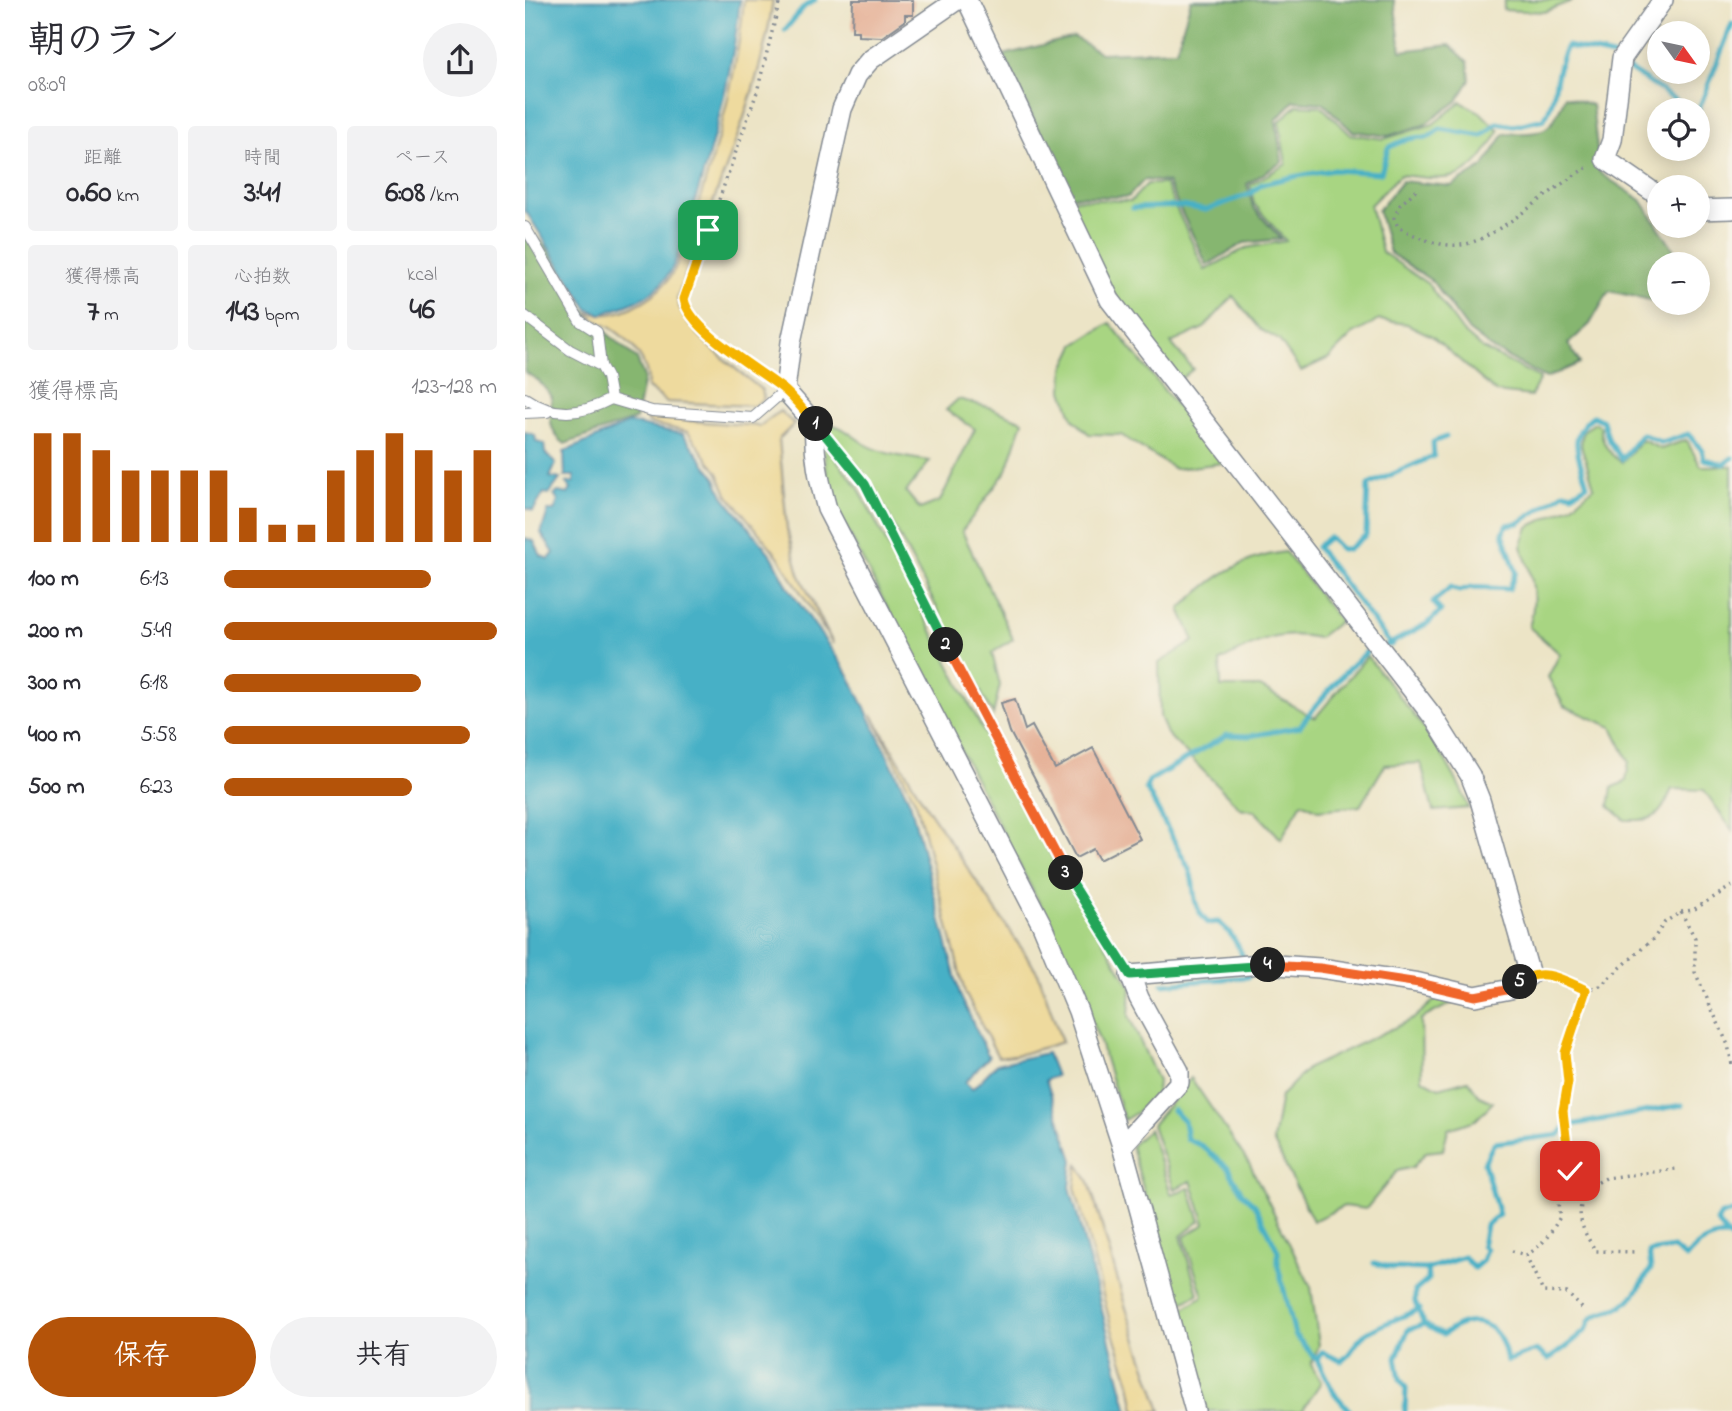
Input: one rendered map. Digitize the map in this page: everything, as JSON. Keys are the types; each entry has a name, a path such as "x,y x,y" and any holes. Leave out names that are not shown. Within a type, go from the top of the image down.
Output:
{"street":[{"path":"957,0 870,60 857,75 842,108 791,342 785,390 815,424 813,446 827,509 1042,925 1078,1011 1122,1146 1195,1411"},
{"path":"967,0 1110,300 1171,383 1319,566 1434,718 1465,766 1480,800 1530,975 1511,989 1475,996 1419,983 1296,966 1261,964 1130,975 1178,1071 1179,1083 1122,1146"},
{"path":"1647,188 1605,159 1612,140 1622,58 1664,0"},
{"path":"1710,210 1732,209"}],"lane":[{"path":"525,227 580,321 597,332 601,366 607,377 611,399"},
{"path":"525,316 569,350 601,366"},
{"path":"525,413 570,413 593,408 611,399 652,411 753,418 785,390"},
{"path":"525,398 548,411"}],"path":[{"path":"780,0 757,92 684,299 685,309 726,348 785,390"},
{"path":"1416,190 1400,205 1394,218 1398,227 1417,237 1462,246 1483,240 1558,185 1605,159"},
{"path":"815,424 865,484 1063,870 1130,975"},
{"path":"1530,975 1551,974 1586,990 1600,986 1654,938 1665,922 1681,912 1693,910 1732,886"},
{"path":"1681,912 1695,938 1695,972 1728,1045 1732,1065"},
{"path":"1526,1255 1548,1238 1560,1217 1557,1203 1563,1181 1570,1171 1563,1111 1568,1082 1565,1053 1586,990"},
{"path":"1637,1252 1596,1251 1584,1234 1578,1211 1581,1199 1589,1187 1606,1178 1677,1169"},
{"path":"1570,1171 1589,1187"},
{"path":"1512,1251 1526,1255 1543,1292 1567,1293 1585,1311"}],"green space":[{"path":"1191,0 1394,0 1401,51 1450,45 1468,62 1470,80 1457,101 1424,125 1388,136 1352,131 1323,103 1294,101 1276,120 1282,162 1247,184 1253,207 1281,239 1244,243 1207,265 1167,182 1144,180 1128,197 1068,196 1004,55 1074,37 1101,53 1176,50"},
{"path":"1505,0 1574,0 1544,12 1503,10"},
{"path":"1565,96 1592,105 1600,173 1641,200 1647,209 1647,238 1666,238 1675,252 1647,252 1647,299 1609,291 1590,324 1568,344 1580,363 1546,378 1494,350 1469,331 1432,281 1390,253 1378,210 1402,181 1451,186 1484,166 1504,134 1537,132 1544,129 1550,125"},
{"path":"1461,102 1480,112 1499,131 1479,160 1459,175 1448,178 1400,175 1370,205 1382,252 1428,284 1463,332 1483,349 1540,378 1531,396 1496,392 1432,336 1407,324 1379,320 1352,335 1329,358 1301,371 1279,340 1261,330 1233,296 1204,328 1171,343 1193,369 1177,382 1111,290 1068,199 1131,201 1147,184 1165,184 1205,270 1246,248 1286,241 1254,204 1250,185 1286,164 1279,122 1297,105 1321,106 1350,134 1384,139 1433,124"},
{"path":"525,233 537,238 546,247 588,317 637,359 644,377 636,419 565,444 552,429 552,397 539,381 525,372"},
{"path":"1110,323 1223,463 1175,469 1121,435 1089,434 1073,419 1063,390 1064,368 1075,345"},
{"path":"958,399 1023,421 1007,470 962,531 1013,639 992,653 1000,685 993,715 872,484 821,423 840,428 880,451 930,461 906,492 920,509 940,501 975,429 946,410"},
{"path":"1595,423 1601,427 1607,448 1622,462 1642,440 1661,449 1686,440 1701,466 1732,466 1732,830 1704,790 1672,789 1660,811 1644,820 1625,820 1609,806 1612,788 1626,781 1629,761 1612,727 1564,706 1548,677 1560,654 1529,627 1534,596 1529,567 1521,547 1528,527 1572,506 1594,487 1581,445 1583,431"},
{"path":"823,443 858,487 1024,810 1131,987 1129,1016 1158,1081 1157,1093 1139,1111 1124,1120 1099,1039 1052,928 838,512 828,483"},
{"path":"1285,552 1340,621 1318,638 1291,635 1267,639 1220,661 1221,687 1260,687 1315,718 1367,656 1437,747 1460,786 1469,808 1433,811 1421,763 1385,765 1360,806 1318,810 1302,802 1281,839 1255,811 1240,808 1167,734 1160,716 1159,663 1194,641 1180,609 1227,571 1254,559"},
{"path":"1442,994 1458,1000 1421,1019 1422,1079 1439,1088 1468,1080 1479,1096 1493,1102 1476,1120 1448,1129 1443,1150 1426,1152 1413,1167 1397,1171 1366,1209 1344,1206 1313,1221 1273,1141 1281,1096 1308,1068 1413,1019"},
{"path":"1191,1078 1250,1165 1311,1287 1319,1345 1311,1365 1321,1382 1302,1411 1207,1411 1181,1310 1203,1296 1184,1237 1205,1224 1191,1181 1174,1189 1152,1125"},
{"path":"1149,1129 1171,1194 1189,1188 1200,1221 1181,1236 1198,1294 1177,1305 1131,1146"}],"sand":[{"path":"744,0 773,0 766,37 746,113 677,298 688,322 699,335 762,390 764,398 754,406 667,402 647,387 646,370 632,346 588,312 609,314 631,308 660,289 675,268 718,140 736,57"},
{"path":"780,411 794,424 779,439 787,529 799,574 833,644 778,556 727,494 718,473 688,432 649,423 646,418 760,426"},
{"path":"872,715 928,809 1038,973 1062,1042 1021,1054 998,1057 965,993 916,802"},
{"path":"1078,1164 1089,1182 1125,1305 1161,1411 1135,1411 1130,1383 1112,1330 1075,1187"}],"water":[{"path":"525,0 740,0 721,108 674,264 665,279 652,292 601,314 588,309 525,210"},
{"path":"629,423 683,434 716,479 723,496 772,556 788,587 849,675 910,802 960,995 989,1057 965,1082 972,1089 997,1064 1047,1053 1056,1076 1046,1080 1073,1160 1070,1187 1128,1411 525,1411 525,538 534,541 541,556 549,559 554,553 541,533 548,511 554,511 558,501 554,495 558,492 568,494 571,489 566,483 574,482 574,476 565,476 564,452"},
{"path":"525,432 535,435 536,442 544,444 545,453 556,464 550,477 560,479 549,494 544,493 533,511 525,508"}],"building":[{"path":"853,0 913,0 913,15 905,15 905,21 882,37 858,36 858,31 852,31"},
{"path":"1015,699 1025,730 1032,726 1055,769 1093,748 1140,839 1099,860 1093,849 1076,858 1010,732 1001,703"}],"waterway":[{"path":"785,30 804,7 815,0"},
{"path":"1703,98 1732,24"},
{"path":"1132,208 1182,206 1206,210 1250,194 1262,184 1292,177 1333,170 1381,173 1388,148 1417,137 1427,138 1440,129 1482,136 1497,123 1514,126 1544,119 1552,102 1560,64 1567,46 1617,57"},
{"path":"1624,66 1673,98"},
{"path":"1386,646 1428,623 1441,611 1433,602 1451,587 1459,591 1471,587 1509,589 1516,572 1503,533 1507,525 1519,523 1565,492 1572,494 1587,485 1578,456 1577,439 1580,431 1593,416 1603,421 1609,441 1622,459 1642,434 1662,443 1688,434 1702,450 1704,459 1724,464 1732,458"},
{"path":"1391,645 1317,547 1329,537 1341,549 1348,549 1366,535 1368,485 1434,456 1433,442 1446,437"},
{"path":"1163,984 1248,977 1242,954 1234,939 1218,922 1208,923 1202,916 1188,867 1146,788 1149,781 1227,735 1250,736 1300,727 1347,671 1373,648"},
{"path":"1405,1411 1406,1388 1400,1379 1396,1358 1408,1330 1424,1324 1415,1302 1415,1291 1428,1280 1427,1269 1464,1257 1474,1268 1482,1261 1486,1249 1482,1246 1486,1225 1499,1215 1484,1163 1494,1143 1559,1135 1566,1126 1682,1105"},
{"path":"1173,1110 1184,1121 1187,1139 1202,1146 1228,1168 1242,1193 1255,1205 1278,1251 1278,1266 1295,1335 1317,1360 1334,1393 1350,1411"},
{"path":"1728,1236 1717,1222 1721,1215 1732,1212"},
{"path":"1424,1324 1443,1335 1465,1323 1484,1324 1499,1337 1507,1361 1536,1350 1548,1359 1584,1332 1593,1317 1620,1307 1629,1300 1651,1269 1649,1252 1673,1248 1686,1258 1699,1244 1715,1237 1728,1236 1732,1240"},
{"path":"1374,1263 1393,1268 1427,1269"},
{"path":"1317,1360 1322,1352 1341,1361 1367,1333 1420,1309"}],"route":[{"path":"708,230 684,299 685,309 726,348 785,390 865,484 920,596 1063,870 1130,975 1261,964 1320,968 1419,983 1475,996 1511,989 1530,975 1551,974 1586,990 1565,1053 1568,1082 1563,1111 1570,1171"}]}
